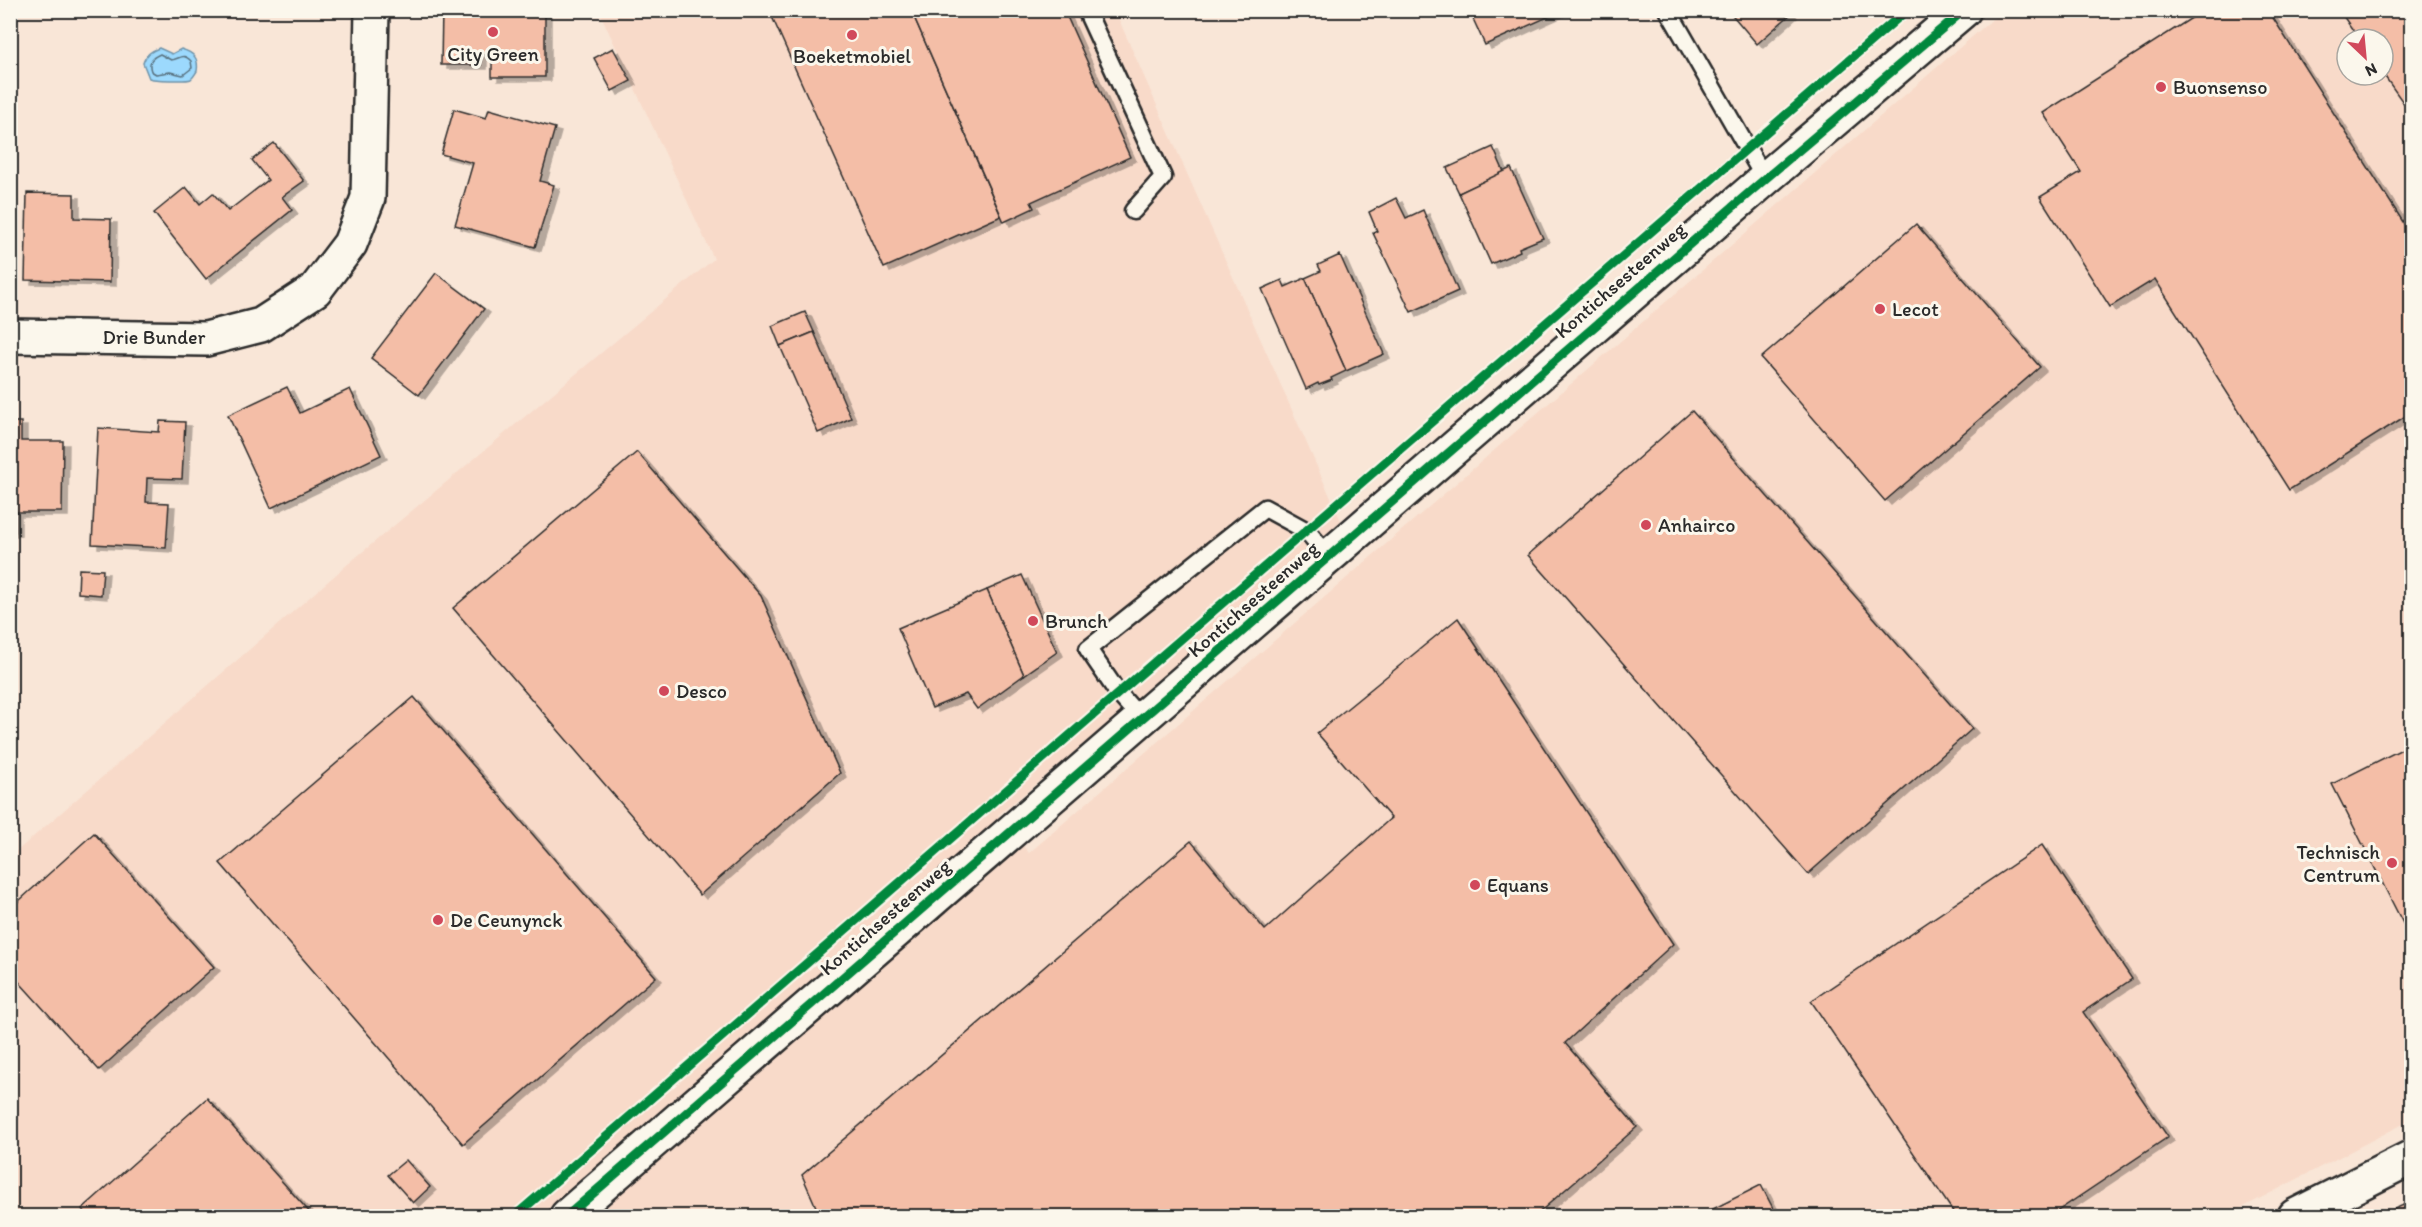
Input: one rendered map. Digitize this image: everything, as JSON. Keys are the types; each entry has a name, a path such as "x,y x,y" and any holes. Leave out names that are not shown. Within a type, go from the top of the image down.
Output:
{"street":[{"name":"Drie Bunder","path":"10,336 206,339 261,325 315,290 350,244 368,198 372,10"},
{"name":"Kontichsesteenweg","path":"567,1216 1765,179 1964,10"},
{"path":"2295,1216 2412,1157"}],"lane":[{"path":"1086,10 1163,177 1133,211"},
{"path":"1668,10 1765,179"},
{"path":"1141,719 1118,693 1088,649 1265,508 1307,531 1329,557"}],"shaded area":[{"path":"599,11 1115,11 1342,523 1130,707 998,815 1029,853 2002,11 2411,11 2411,1120 2226,1216 11,1216 10,857 348,564 714,259"}],"water":[{"path":"159,48 172,54 181,49 192,54 197,66 193,77 188,80 149,78 143,63 149,53"}],"building":[{"name":"City Green","path":"442,10 545,10 545,77 492,77 492,54 481,54 481,65 441,65"},
{"path":"769,10 911,10 1001,216 884,268"},
{"path":"911,10 1064,10 1130,157 1031,202 1034,208 1004,222"},
{"path":"1469,10 1558,10 1559,12 1485,45"},
{"path":"1728,10 1788,10 1791,14 1757,44"},
{"path":"2204,10 2268,10 2412,236 2412,412 2289,490 2155,279 2110,307 2040,197 2081,172 2043,113"},
{"path":"2339,10 2412,10 2412,115 2392,87 2395,87 2395,27 2351,27"},
{"path":"613,48 631,81 612,91 594,58"},
{"path":"454,109 486,118 489,109 555,128 540,181 554,185 535,247 455,225 473,163 441,154"},
{"path":"274,143 304,181 282,197 292,210 206,279 154,213 186,187 200,204 213,193 228,211 268,180 252,160"},
{"path":"1493,147 1504,172 1459,193 1447,168"},
{"path":"1511,168 1543,238 1491,264 1459,193"},
{"path":"27,193 74,194 74,218 111,219 110,282 25,280"},
{"path":"1396,198 1406,218 1423,210 1458,291 1411,312 1373,233 1377,231 1369,212"},
{"path":"1916,224 2040,367 1885,501 1761,358"},
{"path":"1340,255 1384,354 1346,371 1305,278 1321,271 1318,265"},
{"path":"436,273 484,309 419,395 371,358"},
{"path":"1305,278 1346,371 1331,378 1332,380 1306,389 1262,289 1282,280 1285,287"},
{"path":"805,312 814,332 780,346 772,326"},
{"path":"814,332 851,418 818,433 780,346"},
{"path":"287,387 300,413 350,389 381,455 271,508 228,415"},
{"path":"1692,411 1972,729 1808,874 1528,555"},
{"path":"160,421 185,422 182,479 147,478 146,502 169,503 166,548 92,544 98,428 159,432"},
{"path":"10,422 21,422 21,441 63,441 62,512 15,512 15,532 10,532"},
{"name":"Desco","path":"637,452 761,596 840,773 700,895 453,608"},
{"path":"79,569 103,570 101,595 78,593"},
{"path":"1022,575 1057,652 1024,675 987,590"},
{"path":"987,590 1024,675 977,709 966,694 932,708 898,628"},
{"name":"Equans","path":"1458,618 1673,944 1565,1043 1637,1127 1535,1216 820,1216 802,1175 1191,841 1265,930 1391,818 1317,733"},
{"name":"De Ceunynck","path":"414,697 656,977 463,1144 220,863"},
{"name":"Technisch Centrum","path":"2412,744 2412,941 2332,784"},
{"path":"94,833 214,967 99,1070 10,972 10,909"},
{"path":"2042,845 2132,979 2083,1012 2168,1137 2050,1216 1956,1216 1811,1001"},
{"path":"207,1098 313,1216 89,1216 82,1209"},
{"path":"406,1160 430,1187 413,1203 388,1175"},
{"path":"1761,1185 1777,1216 1699,1216"},
{"path":"2410,1202 2412,1216 2379,1216"}],"cycle path":[{"path":"515,1216 1907,10"},
{"path":"567,1216 1765,179 1964,10"}],"place":[{"name":"City Green","path":"493,32"},
{"name":"Boeketmobiel","path":"852,35"},
{"name":"Buonsenso","path":"2161,87"},
{"name":"Lecot","path":"1880,309"},
{"name":"Anhairco","path":"1646,525"},
{"name":"Brunch","path":"1033,621"},
{"name":"Desco","path":"664,691"},
{"name":"Technisch Centrum","path":"2392,863"},
{"name":"Equans","path":"1475,885"},
{"name":"De Ceunynck","path":"438,920"}]}
